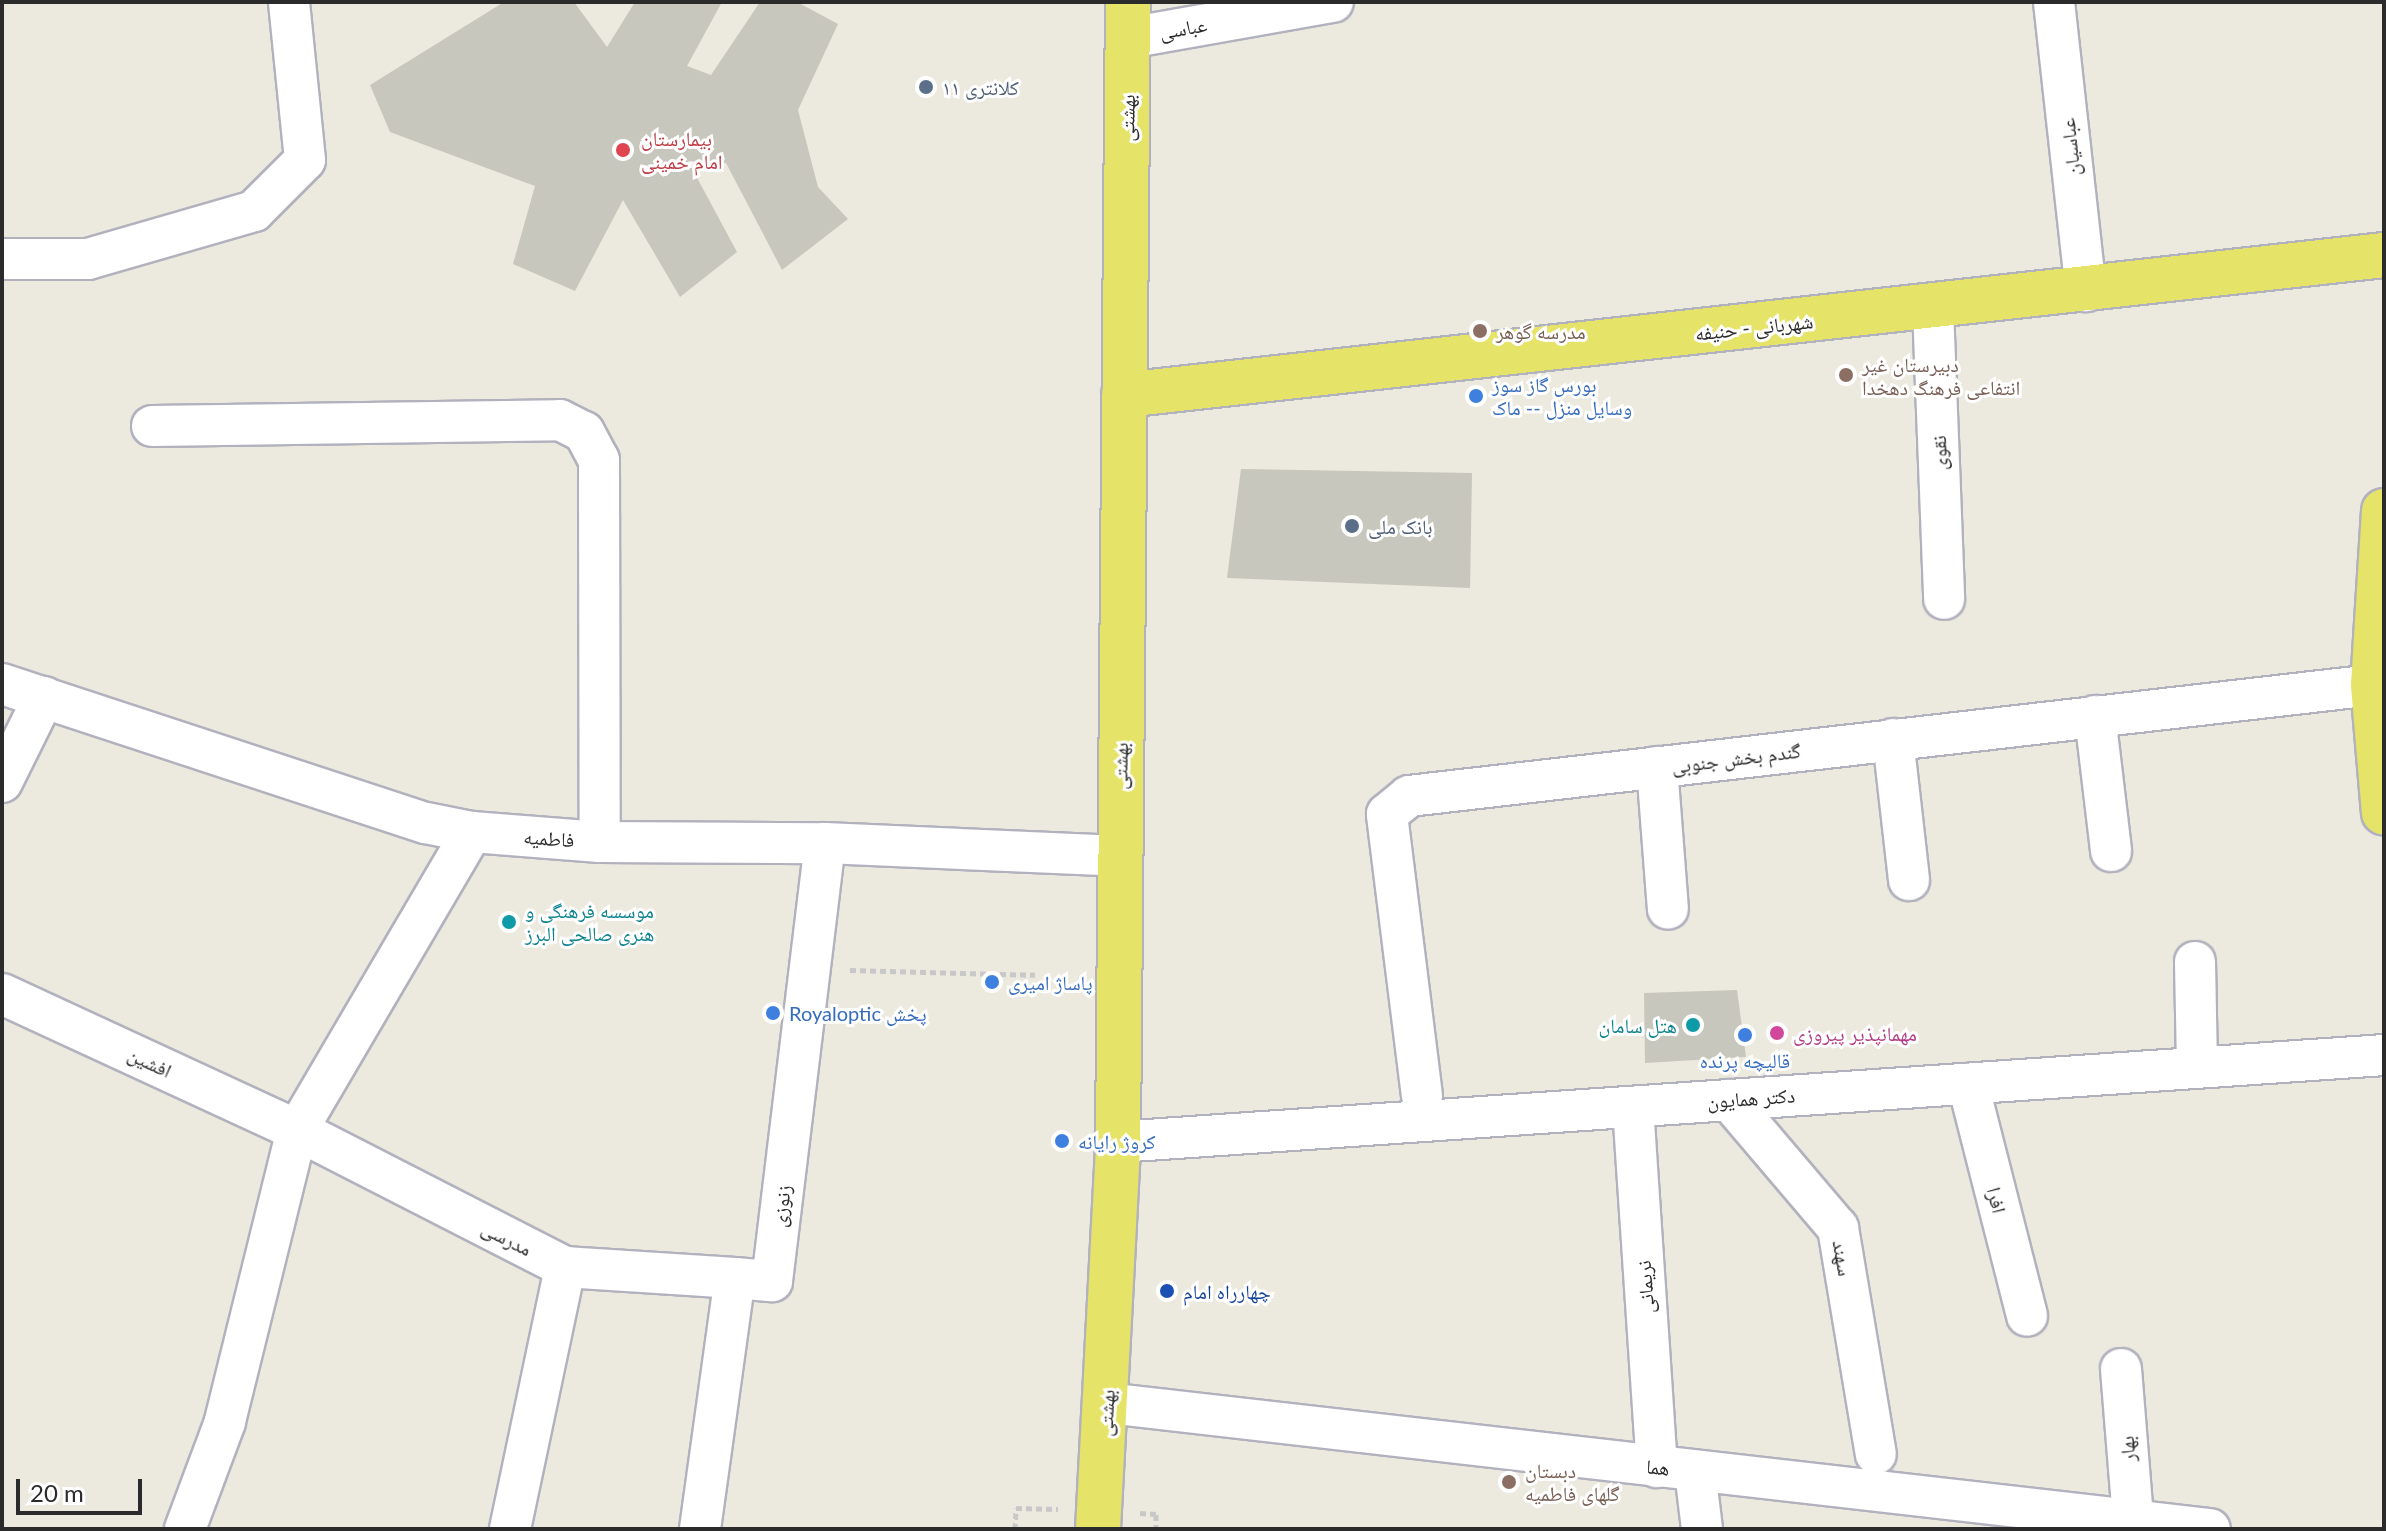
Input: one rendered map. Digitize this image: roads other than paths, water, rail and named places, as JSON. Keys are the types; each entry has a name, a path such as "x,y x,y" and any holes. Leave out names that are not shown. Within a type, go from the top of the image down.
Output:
{"main road":[{"name":"بهشتی","path":"1098,1529 1107,1403 1118,1142 1128,20"},
{"name":"شهربانی - حنیفه","path":"1124,395 2086,291 2384,255"},
{"path":"2384,511 2373,685 2384,813"}],"street":[{"path":"2,259 88,259 254,211 305,160 289,2"},
{"name":"عباسی","path":"1128,20 1333,2"},
{"name":"عباسیان","path":"2054,2 2086,291"},
{"name":"نقوی","path":"1933,308 1944,599"},
{"path":"152,426 560,420 584,432 599,460 600,842"},
{"name":"فاطمیه","path":"2,684 426,823 472,832 600,842 825,843 1120,856"},
{"name":"گندم بخش جنوبی","path":"1422,1096 1387,814 1409,796 2373,685"},
{"path":"2,782 44,697"},
{"path":"2095,716 2111,851"},
{"path":"1893,739 1909,880"},
{"path":"1657,767 1668,909"},
{"path":"185,1529 225,1422 297,1130 472,832"},
{"name":"زنوزی","path":"735,1278 772,1281 825,843"},
{"path":"2195,962 2197,1068"},
{"name":"افشین","path":"2,994 297,1130"},
{"name":"دکتر همایون","path":"1118,1142 2384,1055"},
{"name":"افرا","path":"1968,1084 2027,1316"},
{"name":"سهند","path":"1729,1100 1838,1228 1876,1454"},
{"name":"نریمانی","path":"1633,1107 1676,1469 1702,1529"},
{"name":"مدرسی","path":"297,1130 565,1267 735,1278"},
{"path":"510,1529 565,1267"},
{"path":"700,1529 735,1278"},
{"name":"بهار","path":"2121,1369 2133,1526"},
{"name":"هما","path":"1107,1403 1676,1469 1912,1512 2210,1529"}],"place":[{"name":"کلانتری ۱۱","path":"926,87"},
{"name":"بیمارستان امام خمینی","path":"623,150"},
{"name":"مدرسه گوهر","path":"1480,331"},
{"name":"دبیرستان غیر انتفاعی فرهنگ دهخدا","path":"1846,375"},
{"name":"بورس گاز سوز وسایل منزل -- ماک","path":"1476,396"},
{"name":"بانک ملی","path":"1352,526"},
{"name":"موسسه فرهنگی و هنری صالحی البرز","path":"509,922"},
{"name":"پاساژ امیری","path":"992,982"},
{"name":"Royaloptic پخش","path":"773,1013"},
{"name":"هتل سامان","path":"1693,1025"},
{"name":"مهمانپذیر پیروزی","path":"1777,1033"},
{"name":"قالیچه پرنده","path":"1745,1035"},
{"name":"کروژ رایانه","path":"1062,1141"},
{"name":"چهارراه امام","path":"1167,1291"},
{"name":"دبستان گلهای فاطمیه","path":"1509,1482"}]}
